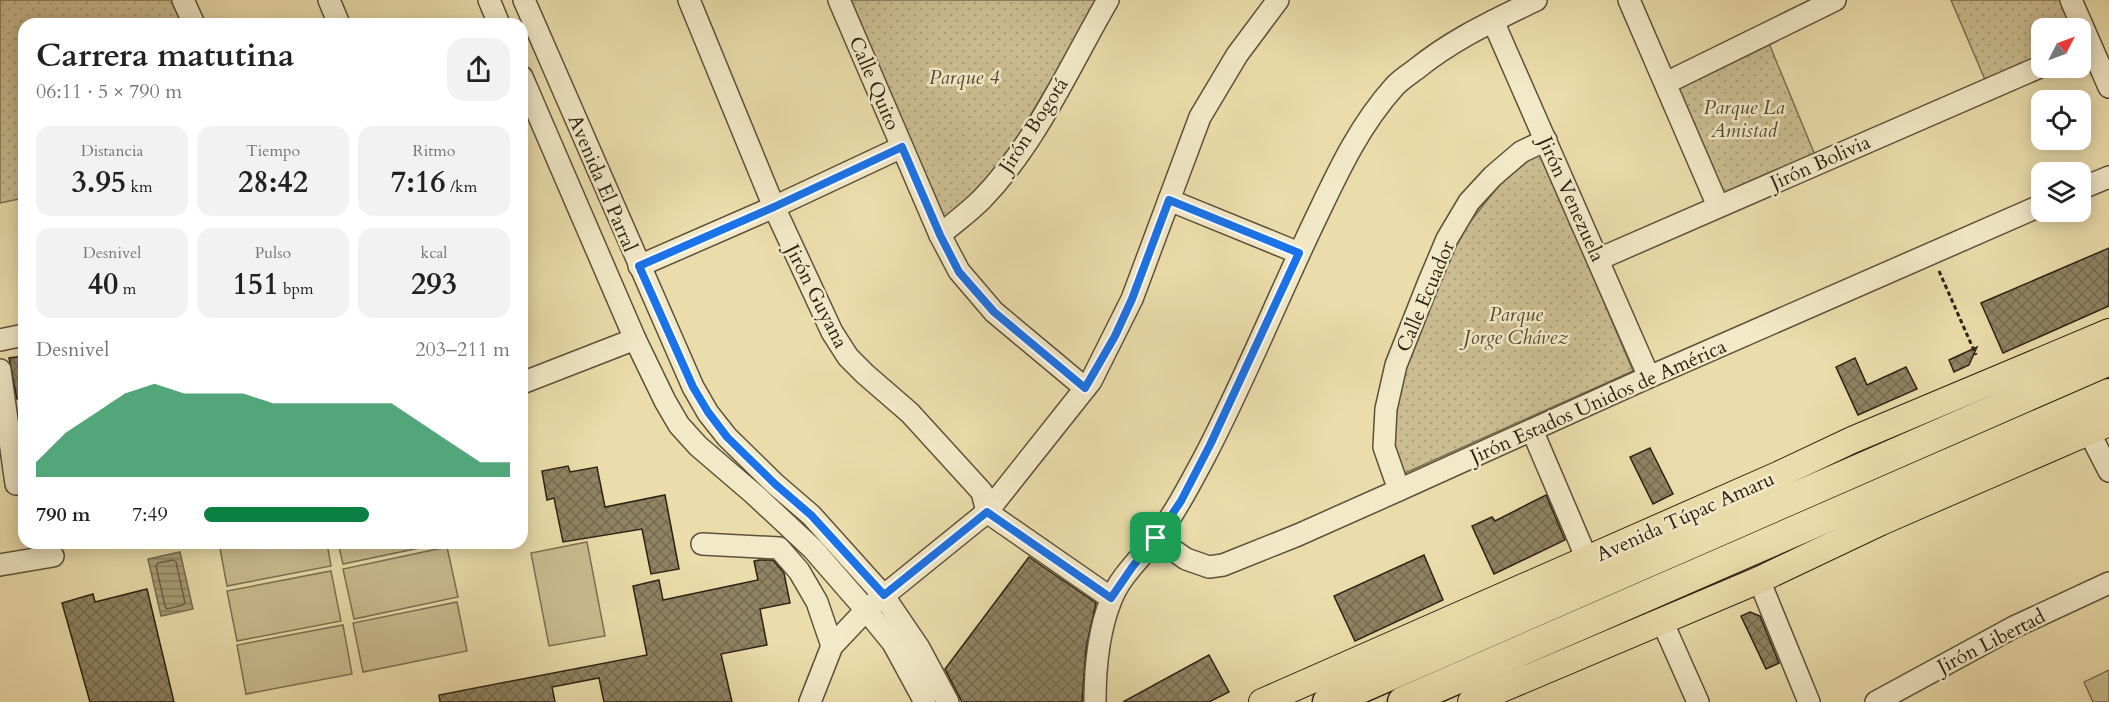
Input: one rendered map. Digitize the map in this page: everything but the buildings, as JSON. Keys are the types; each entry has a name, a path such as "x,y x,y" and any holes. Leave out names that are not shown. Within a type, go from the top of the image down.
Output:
{"highway":[{"name":"Avenida Túpac Amaru","path":"1328,702 2109,360"},
{"path":"1403,702 2109,394"}],"main road":[{"name":"Avenida Túpac Amaru","path":"1262,702 1780,474 1852,440 2109,332"},
{"path":"1471,702 1759,580 1881,522 2099,428"}],"street":[{"path":"183,0 191,18"},
{"path":"328,0 336,18"},
{"path":"489,0 496,18"},
{"name":"Avenida El Parral","path":"524,0 693,387 708,412 740,450 811,515 884,595 919,648 948,702"},
{"name":"Jirón Guyana","path":"689,0 774,207 832,332 848,357 910,413 982,492 987,512"},
{"name":"Calle Quito","path":"839,0 940,235 959,272 994,312 1085,388"},
{"name":"Jirón Bogotá","path":"940,235 982,200 1016,158 1044,115 1108,0"},
{"path":"810,702 832,646 866,610 987,512 1085,388 1115,336 1132,299 1200,117 1237,55 1278,0"},
{"path":"1095,702 1095,674 1101,632 1111,598 1181,501 1210,445 1344,159 1362,128 1396,85 1460,37 1536,0"},
{"path":"1629,0 1718,206"},
{"path":"1666,83 1835,0"},
{"path":"2071,0 2077,18"},
{"name":"Jirón Venezuela","path":"1493,21 1649,377"},
{"path":"2091,56 2109,87"},
{"name":"Jirón Bolivia","path":"1599,259 2031,71"},
{"name":"Avenida El Parral","path":"528,91 635,339 665,401 698,446 813,549 866,610 893,643 925,702"},
{"name":"Calle Ecuador","path":"1399,490 1384,447 1386,409 1396,365 1428,284 1447,239 1469,202 1493,176 1521,152 1546,140"},
{"path":"639,266 774,207 902,147"},
{"path":"2091,184 2109,177"},
{"path":"1169,200 1299,253"},
{"name":"Jirón Estados Unidos de América","path":"1156,538 1186,559 1209,567 1223,565 1298,535 1649,377 2031,210"},
{"path":"0,340 18,336"},
{"path":"528,380 635,339"},
{"path":"0,370 13,485"},
{"path":"2099,428 2109,471"},
{"path":"1532,430 1587,559"},
{"path":"987,512 1111,598"},
{"path":"702,544 779,548 799,571 817,602 832,646"},
{"path":"0,565 53,556"},
{"path":"1759,580 1809,702"},
{"name":"Jirón Libertad","path":"1875,702 2014,627 2109,584"},
{"path":"1662,621 1698,702"}],"path":[{"path":"1931,252 1976,355"}],"green space":[{"path":"0,0 173,0 180,18 18,18 18,199 0,203"},
{"name":"Parque 4","path":"848,0 1098,0 1013,145 979,190 943,221"},
{"path":"1951,0 2063,0 2071,18 2031,18 2031,62 1986,82"},
{"name":"Parque La Amistad","path":"1768,41 1815,155 1721,197 1674,87"},
{"name":"Parque Jorge Chávez","path":"1540,151 1633,371 1403,474 1394,441 1396,411 1405,370 1436,287 1466,227 1500,184"},
{"path":"587,542 605,636 549,646 531,553"},
{"path":"220,549 328,549 331,566 227,586"},
{"path":"339,549 414,549 343,564"},
{"path":"438,549 447,549 458,597 354,619 343,569"},
{"path":"331,571 341,621 237,641 227,591"},
{"path":"457,602 467,651 363,672 353,623"},
{"path":"343,625 352,674 246,694 237,645"},
{"path":"2109,670 2109,702 2093,702 2084,682"}],"water":[{"path":"180,552 193,609 161,616 148,559"}],"route":[{"path":"902,147 940,235 959,272 994,312 1085,388 1092,381 1132,299 1169,200 1299,253 1210,445 1181,501 1156,538 1111,598 987,512 884,595 811,515 727,437 708,412 693,387 639,266 774,207 902,147"}]}
